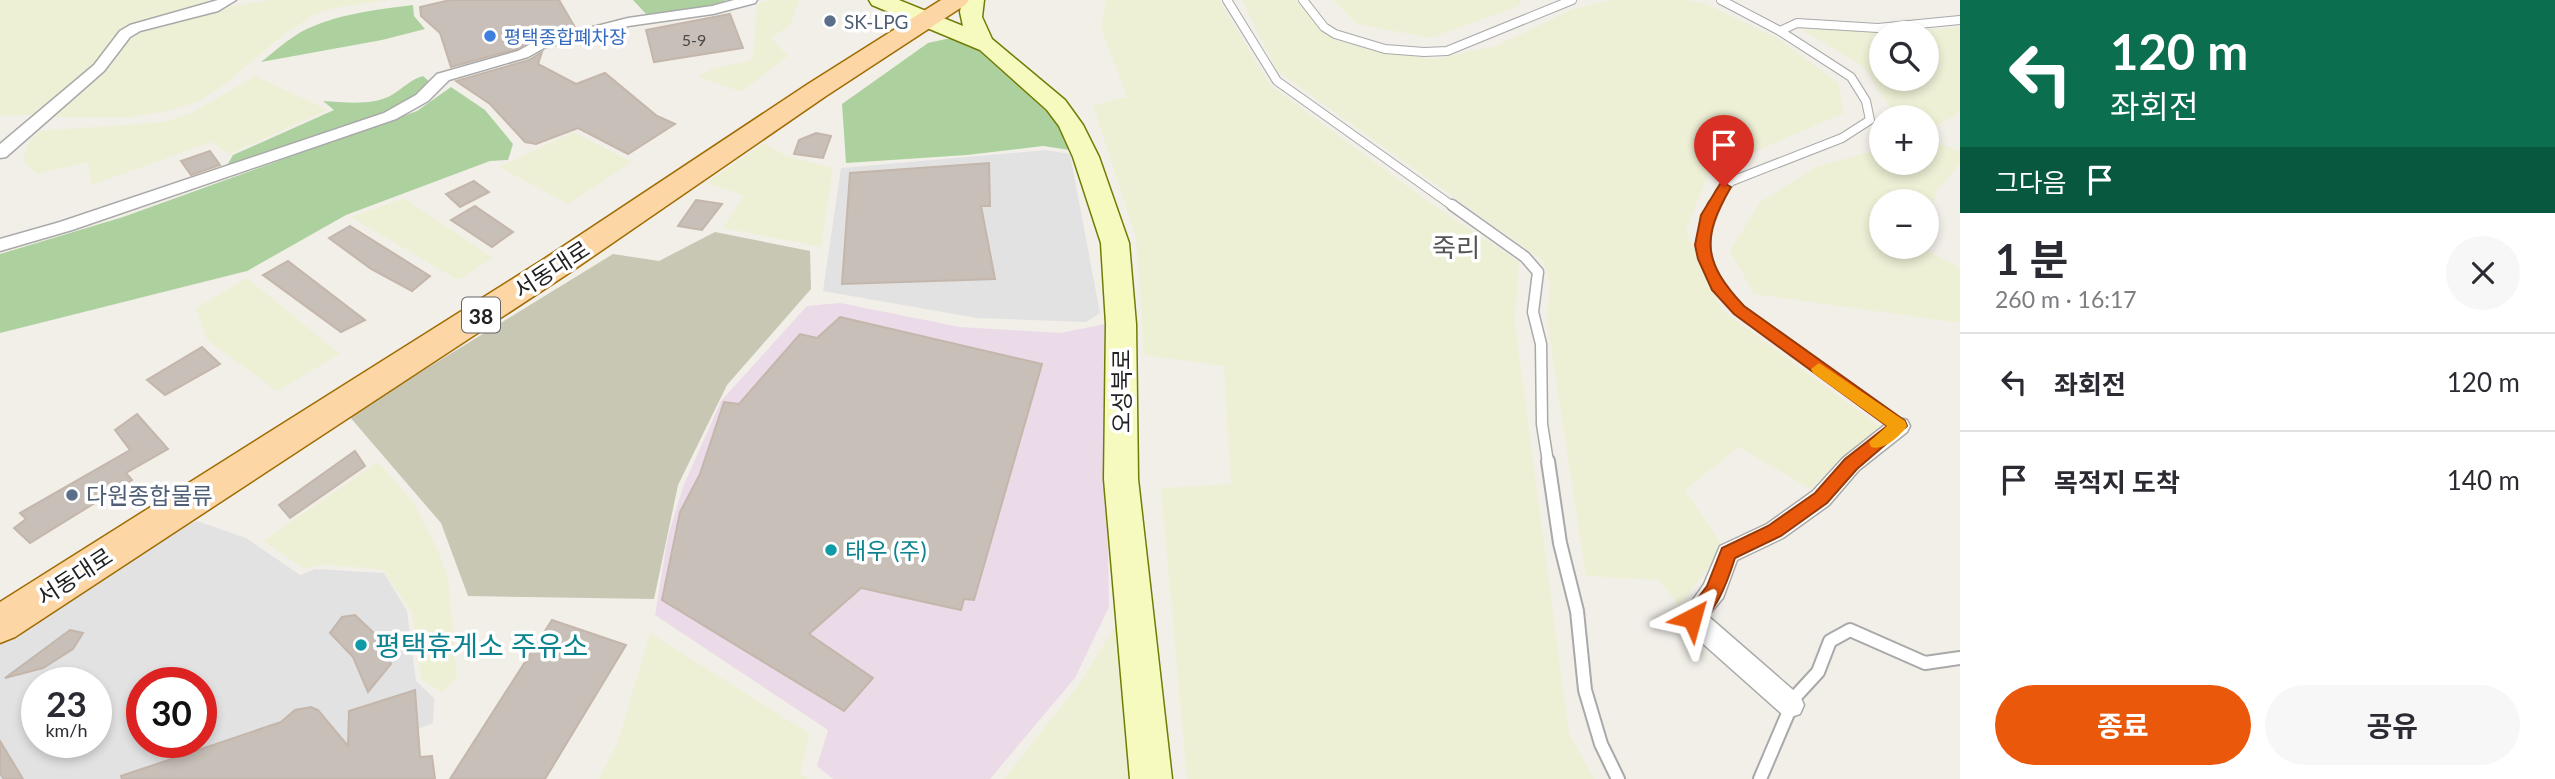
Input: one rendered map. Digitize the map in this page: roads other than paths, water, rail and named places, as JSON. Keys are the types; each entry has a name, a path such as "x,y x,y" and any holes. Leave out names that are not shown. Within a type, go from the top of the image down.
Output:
{"main road":[{"name":"서동대로","path":"0,601 482,293 830,58 911,8 957,0"},
{"name":"서동대로","path":"0,624 555,267 889,43 911,8"}],"street":[{"path":"0,153 99,68 125,34 135,28 213,8 229,0"},
{"path":"2,240 66,226 390,116 422,98 443,77 523,54 550,42 628,22 713,10 750,0"},
{"path":"973,0 970,19 979,40"},
{"path":"911,8 979,40"},
{"path":"889,43 940,34 979,40"},
{"name":"오성북로","path":"979,40 1056,105 1071,125 1086,157 1115,243 1121,324 1121,479 1151,779"},
{"path":"1791,705 1692,618 1714,590 1728,553 1775,531 1821,498 1851,464 1899,426"}],"lane":[{"path":"1227,0 1240,25 1278,81 1525,257 1538,272 1533,312 1541,344 1542,424 1560,543 1577,611 1585,690 1601,744 1618,779"},
{"path":"1303,0 1324,27 1335,34 1385,49 1424,52 1447,51 1572,0"},
{"path":"1721,0 1780,31 1851,77 1867,100 1870,120 1844,137 1763,166 1724,187 1708,215 1702,245 1705,259 1718,287 1739,310 1899,426"},
{"path":"1780,31 1797,23 1878,28 1960,20"},
{"path":"1760,779 1795,697 1818,672 1830,641 1850,629 1925,663 1960,658"}],"place":[{"name":"SK-LPG","path":"830,21"},
{"name":"평택종합폐차장","path":"490,36"},
{"name":"다원종합물류","path":"72,495"},
{"name":"태우 (주)","path":"831,550"},
{"name":"평택휴게소 주유소","path":"361,645"}],"district":[{"name":"죽리","path":"1456,247"}]}
